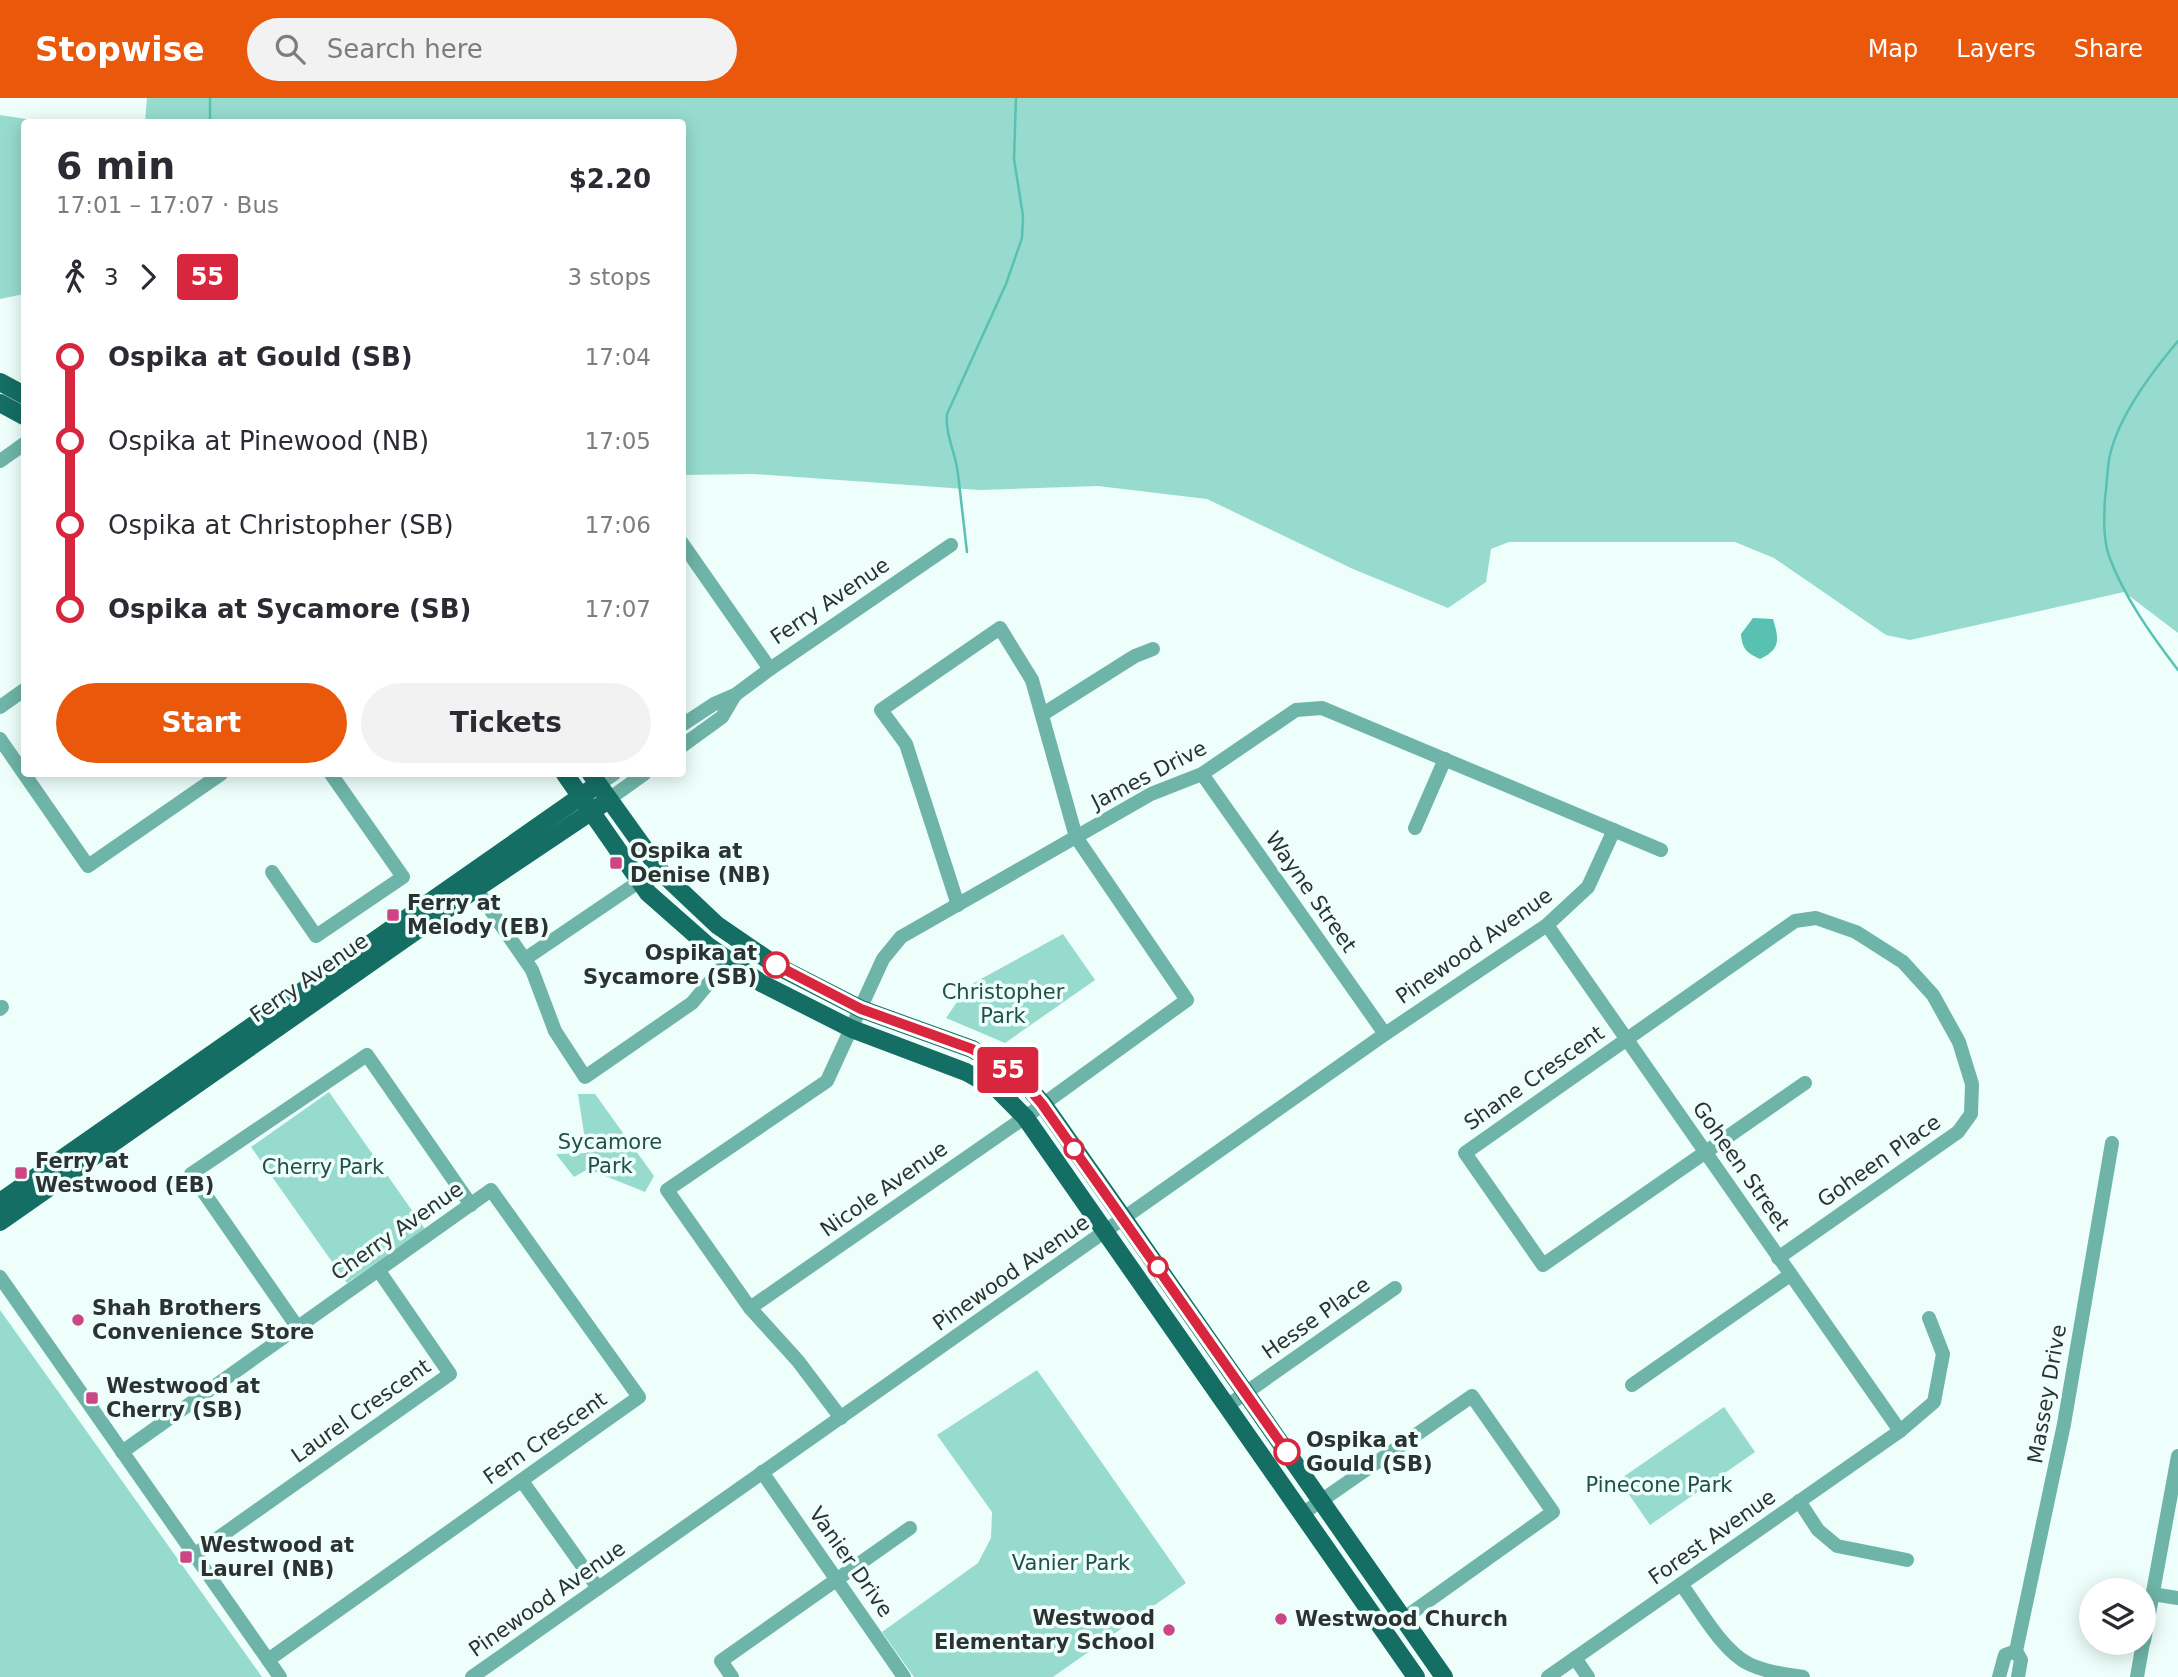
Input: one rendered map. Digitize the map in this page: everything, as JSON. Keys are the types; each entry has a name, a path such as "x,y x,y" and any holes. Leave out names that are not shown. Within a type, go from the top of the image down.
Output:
{"main road":[{"path":"0,382 21,393"},
{"path":"0,403 21,414"},
{"path":"567,777 648,893 697,937 761,983 852,1029 966,1072 998,1090 1025,1118 1416,1677"},
{"path":"600,786 662,873 717,925 777,966 861,1009 972,1049 1018,1076 1042,1104 1124,1219 1444,1677"},
{"name":"Ferry Avenue","path":"0,1202 586,804 600,786"},
{"name":"Ferry Avenue","path":"0,1222 471,883"}],"street":[{"path":"0,461 21,446"},
{"name":"Ferry Avenue","path":"686,722 714,704 735,695 951,545"},
{"path":"686,548 770,669"},
{"path":"958,905 906,744 881,710 1000,628 1032,680 1076,837"},
{"path":"1043,714 1135,656 1153,649"},
{"path":"0,707 21,692"},
{"name":"Ferry Avenue","path":"686,743 722,717 735,695"},
{"name":"James Drive","path":"750,1308 667,1191 827,1081 883,960 901,937 1151,794 1202,774 1296,710 1322,708 1661,850"},
{"path":"0,740 21,770"},
{"path":"1415,828 1445,759"},
{"name":"Wayne Street","path":"1202,774 1385,1034"},
{"path":"26,777 88,866 217,777"},
{"name":"Ferry Avenue","path":"272,872 316,936 403,877 333,777"},
{"name":"Ferry Avenue","path":"600,786 633,777"},
{"name":"Pinewood Avenue","path":"472,1677 1385,1034 1547,925 1588,887 1614,830"},
{"name":"Nicole Avenue","path":"750,1308 1025,1118 1187,1000 1076,837"},
{"path":"525,959 640,881"},
{"path":"471,883 532,970 555,1031 585,1077 692,1003 728,960"},
{"name":"Goheen Place","path":"1627,1038 1795,921 1816,918 1856,932 1903,962 1933,995 1959,1042 1972,1084 1971,1114 1958,1132 1778,1258"},
{"name":"Goheen Street","path":"1547,925 1900,1431"},
{"name":"Shane Crescent","path":"1627,1038 1465,1153 1543,1265 1706,1152"},
{"path":"298,1328 191,1174 367,1055 471,1205"},
{"path":"1706,1152 1805,1083"},
{"name":"Massey Drive","path":"2018,1677 2021,1660 2016,1651 2064,1424 2112,1143"},
{"name":"Cherry Avenue","path":"122,1452 491,1190"},
{"name":"Fern Crescent","path":"268,1660 639,1397 491,1190"},
{"name":"Laurel Crescent","path":"194,1555 450,1374 379,1271"},
{"path":"1632,1385 1790,1275"},
{"path":"0,1277 280,1677"},
{"name":"Hesse Place","path":"1227,1406 1395,1288"},
{"path":"750,1308 798,1361 841,1418"},
{"name":"Forest Avenue","path":"1548,1677 1900,1431 1934,1402 1943,1354 1930,1318"},
{"path":"1302,1514 1472,1396 1553,1512 1403,1619"},
{"path":"2155,1578 2178,1456"},
{"name":"Vanier Drive","path":"762,1472 904,1677"},
{"path":"522,1481 598,1588"},
{"path":"1799,1501 1818,1530 1837,1546 1907,1560"},
{"path":"732,1677 722,1661 910,1528"},
{"path":"1681,1584 1730,1651 1746,1663 1765,1670 1803,1677"},
{"path":"2156,1595 2178,1598"},
{"name":"Massey Drive","path":"1999,1677 2005,1656 2016,1651"},
{"path":"2137,1677 2141,1655"},
{"path":"1575,1658 1588,1677"}],"green space":[{"path":"147,98 2178,98 2178,633 2124,592 1910,640 1886,635 1774,558 1735,542 1509,542 1491,549 1486,582 1448,608 1353,569 1207,499 1098,486 979,490 754,474 686,475 686,119 145,119"},
{"path":"0,115 26,119 21,119 21,295 0,299"},
{"name":"Christopher Park","path":"1063,934 1095,980 1005,1043 946,1018 968,986"},
{"name":"Cherry Park","path":"329,1092 425,1229 347,1283 251,1147"},
{"name":"Sycamore Park","path":"578,1094 595,1094 654,1176 645,1192 588,1169 574,1177 556,1154 587,1153"},
{"path":"0,1310 262,1677 0,1677"},
{"name":"Vanier Park","path":"1037,1370 1186,1583 1053,1677 914,1677 882,1632 978,1563 991,1538 992,1512 937,1435"},
{"name":"Pinecone Park","path":"1724,1407 1755,1452 1650,1525 1619,1480"}],"shaded area":[{"path":"1753,618 1773,619 1776,632 1775,647 1760,659 1746,650 1741,634"}],"waterway":[{"path":"210,98 210,119"},
{"path":"967,552 958,474 947,414 1006,284 1022,238 1023,216 1014,159 1016,98"},
{"path":"2178,341 2146,382 2119,429 2109,460 2104,520 2107,549 2122,586 2178,670"}],"bus line":[{"name":"55","path":"776,965 861,1009 972,1049 1018,1076 1042,1104 1287,1452"}],"place":[{"name":"Ospika at Denise (NB)","path":"616,863"},
{"name":"Ferry at Melody (EB)","path":"393,915"},
{"name":"Ospika at Sycamore (SB)","path":"776,965"},
{"name":"Ferry at Westwood (EB)","path":"21,1173"},
{"name":"Shah Brothers Convenience Store","path":"78,1320"},
{"name":"Westwood at Cherry (SB)","path":"92,1398"},
{"name":"Ospika at Gould (SB)","path":"1287,1452"},
{"name":"Westwood at Laurel (NB)","path":"186,1557"},
{"name":"Westwood Church","path":"1281,1619"},
{"name":"Westwood Elementary School","path":"1169,1630"}]}
